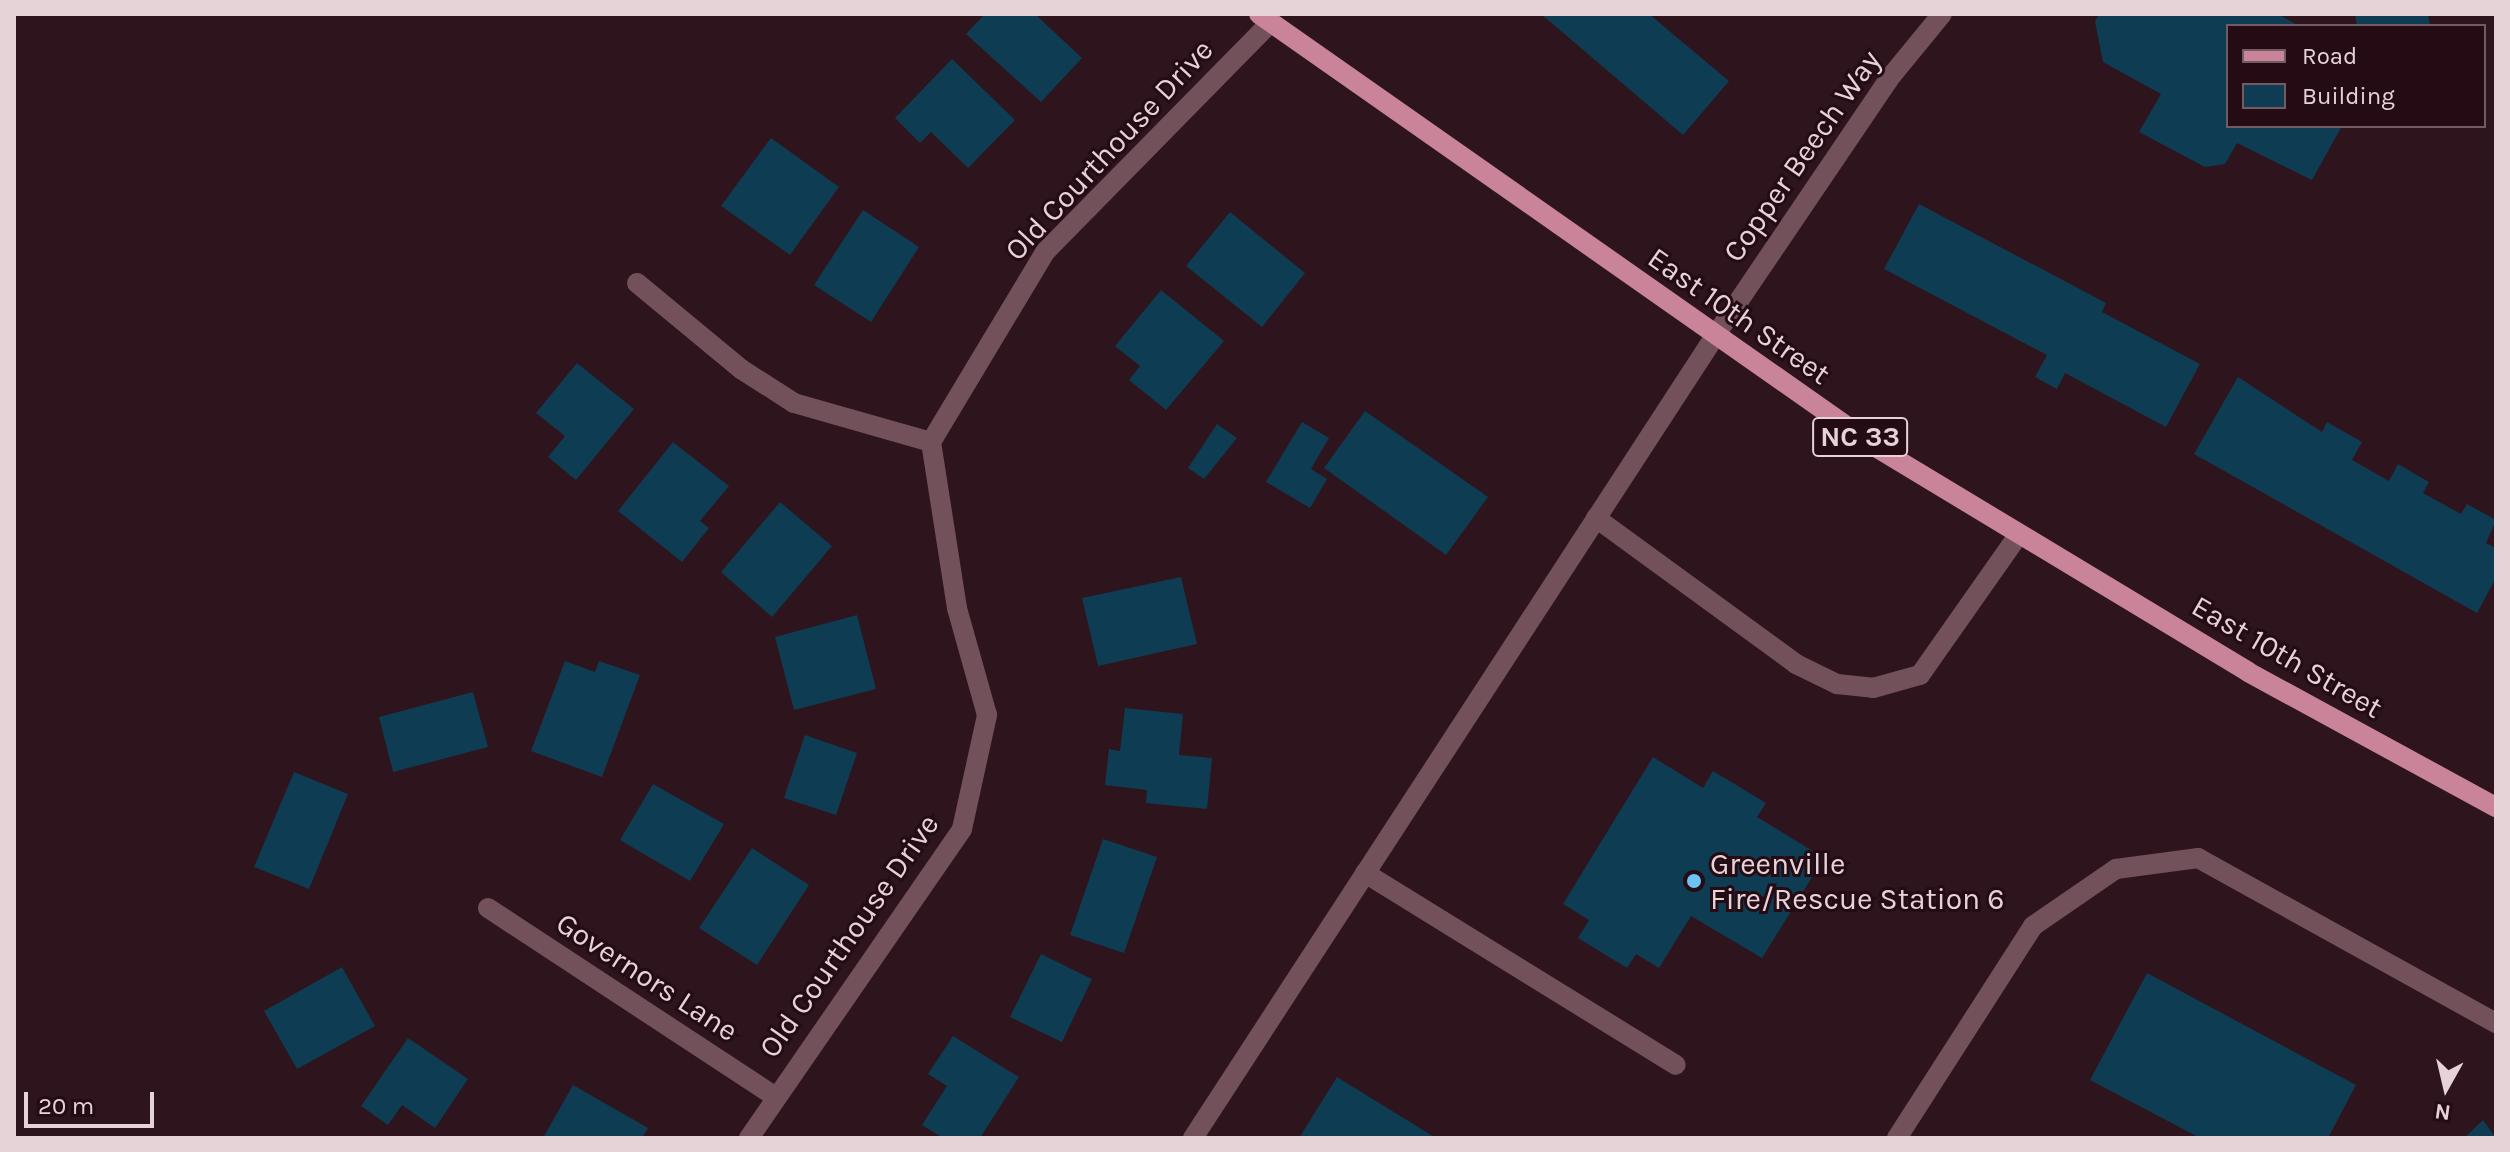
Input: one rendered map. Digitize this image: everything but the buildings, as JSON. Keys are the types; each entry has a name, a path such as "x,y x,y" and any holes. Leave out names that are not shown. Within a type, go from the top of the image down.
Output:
{"main road":[{"name":"East 10th Street","path":"1263,20 1879,449 2248,672 2496,807"}],"street":[{"name":"Copper Beech Way","path":"1193,1138 1715,336 1888,80 1942,14"},
{"name":"Old Courthouse Drive","path":"749,1138 774,1096 962,829 987,715 957,608 931,442 1045,252 1263,20"},
{"path":"637,283 741,369 794,403 931,442"},
{"path":"1596,518 1796,664 1837,684 1873,688 1920,675 2019,534"},
{"path":"1897,1138 2033,926 2116,869 2198,858 2496,1023"},
{"path":"1365,873 1676,1065"},
{"name":"Governors Lane","path":"488,908 774,1096"}],"place":[{"name":"Greenville Fire/Rescue Station 6","path":"1694,881"}]}
